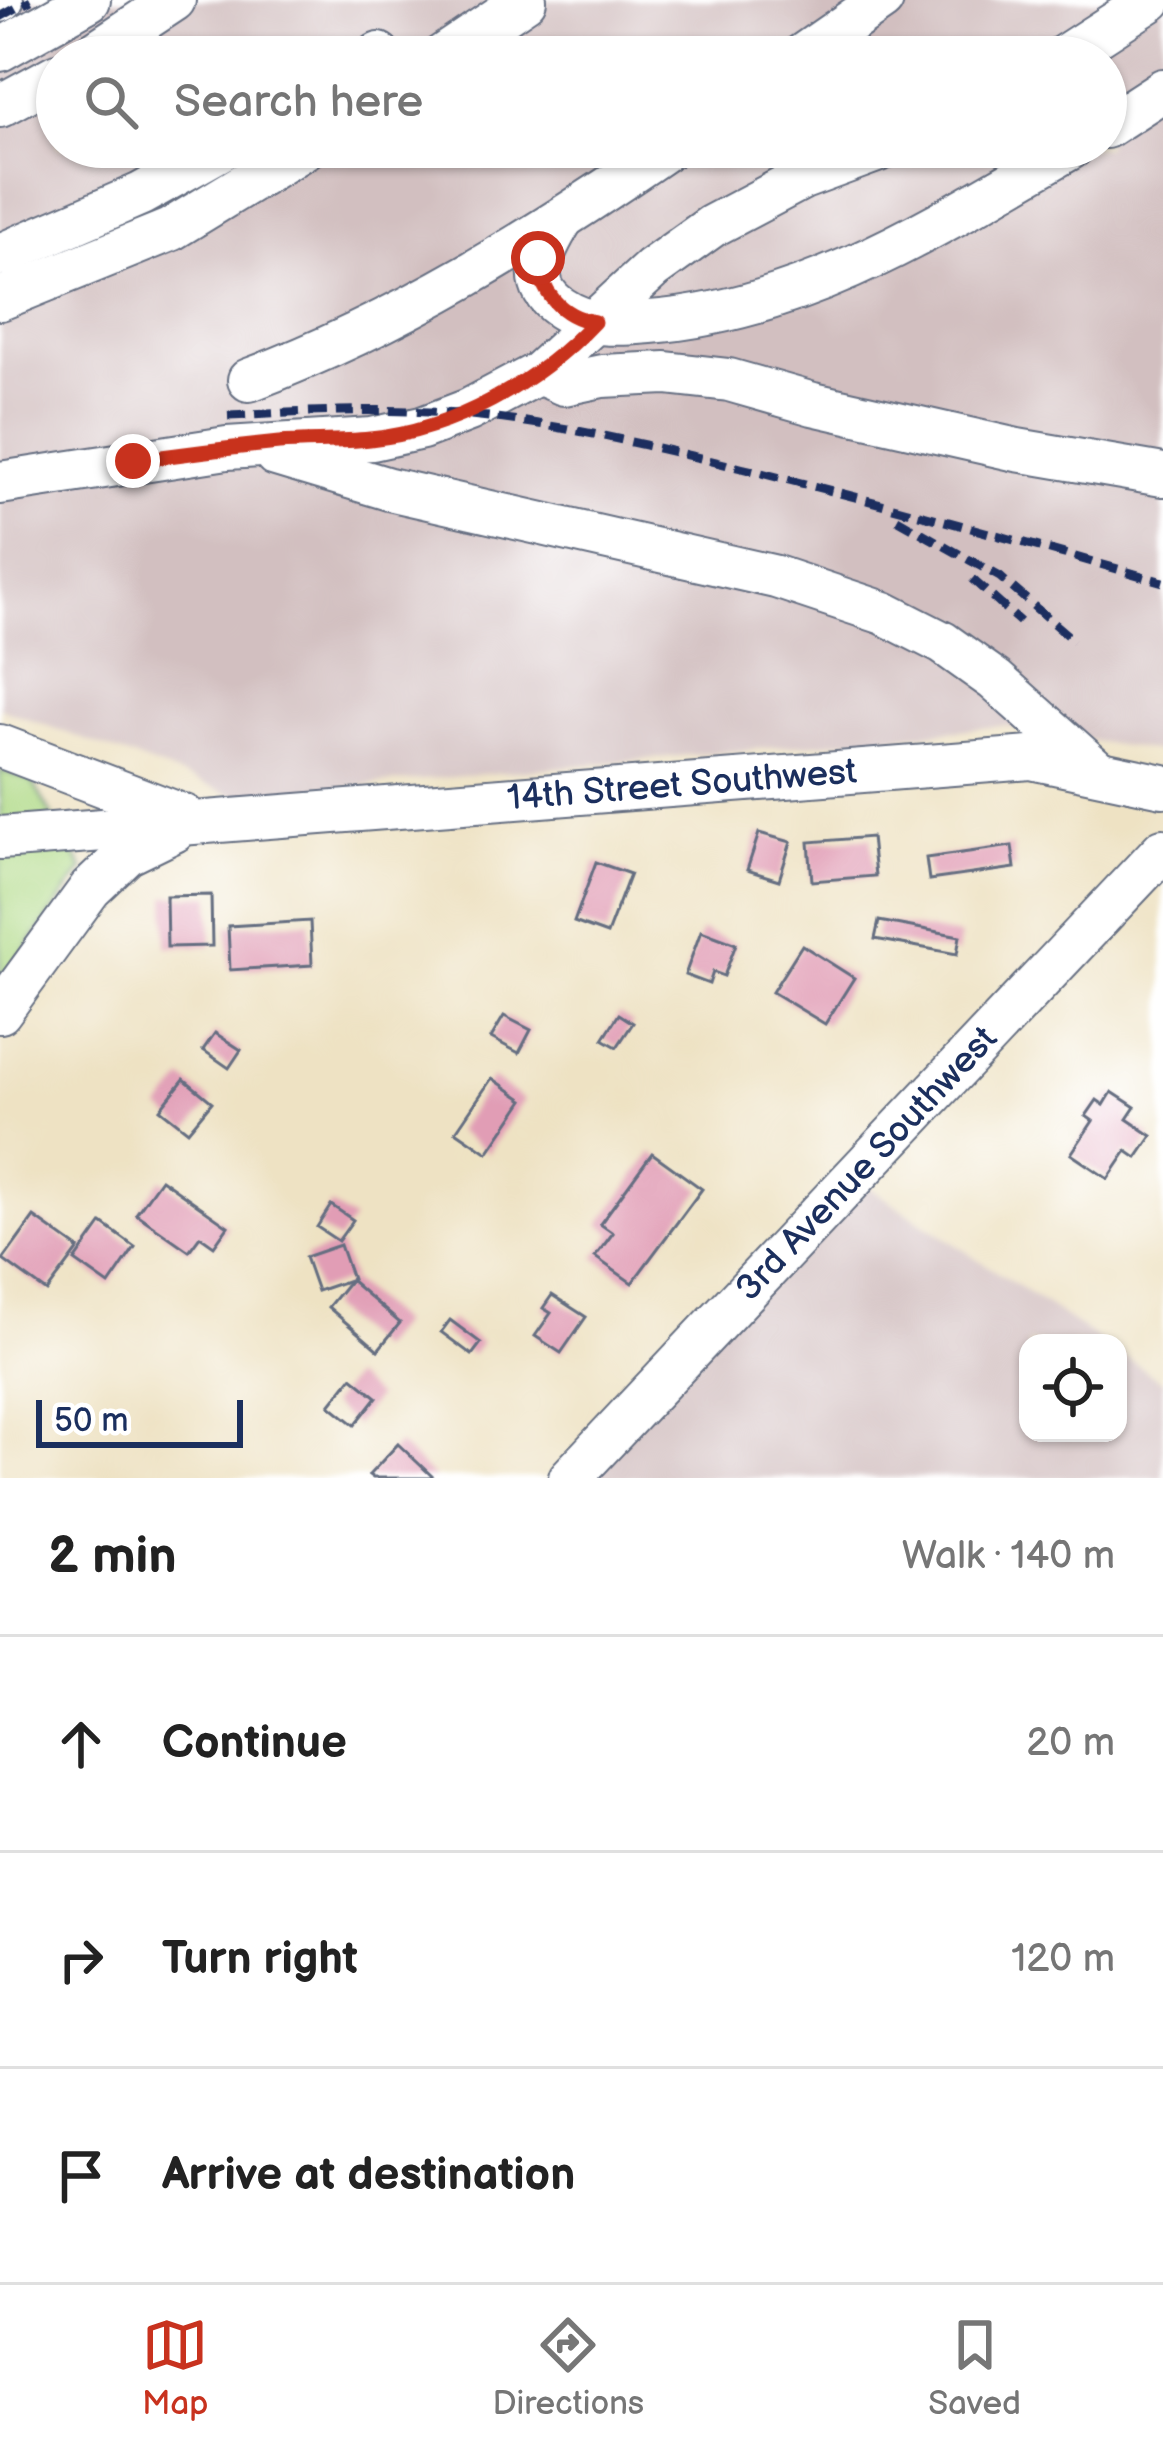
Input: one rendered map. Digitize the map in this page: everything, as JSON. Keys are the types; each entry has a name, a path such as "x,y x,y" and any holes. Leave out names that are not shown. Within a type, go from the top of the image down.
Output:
{"street":[{"path":"0,50 89,0"},
{"path":"120,36 174,0"},
{"path":"472,36 525,0"},
{"path":"830,36 882,0"},
{"path":"1095,36 1150,0"},
{"path":"0,106 36,86"},
{"path":"1127,113 1163,90"},
{"path":"0,255 141,194 187,168"},
{"path":"0,299 170,230 272,168"},
{"path":"249,380 374,327 561,220 638,168"},
{"path":"0,483 227,448 372,439 422,428 539,373 652,269 712,226 830,168"},
{"path":"561,220 538,258 540,281 554,303 579,320 668,321 752,306 820,282 909,240 1035,168"},
{"path":"539,373 563,384 602,376 666,373 729,380 1017,451 1163,475"},
{"path":"227,448 265,452 389,489 826,591 943,643 995,680 1100,772"},
{"path":"0,746 197,820"},
{"name":"14th Street Southwest","path":"0,838 1031,758 1163,786"},
{"path":"0,1012 90,889 127,854 197,820"},
{"name":"3rd Avenue Southwest","path":"570,1478 1163,850"}],"shaded area":[{"path":"0,0 1163,0 1163,753 1004,726 238,797 0,708"},
{"path":"854,1177 1090,1334 1019,1334 1019,1442 1127,1442 1127,1358 1163,1382 1163,1478 570,1478"}],"green space":[{"path":"0,770 32,781 83,869 0,986"}],"building":[{"path":"759,833 791,842 779,880 747,870"},
{"path":"871,837 875,876 812,881 809,842"},
{"path":"1012,846 1015,868 929,880 926,858"},
{"path":"596,862 630,874 607,934 574,922"},
{"path":"211,895 212,946 167,947 166,896"},
{"path":"310,921 312,965 230,970 228,926"},
{"path":"879,921 960,936 957,954 875,939"},
{"path":"701,931 736,944 724,976 713,972 709,984 685,975"},
{"path":"802,945 854,978 825,1024 772,992"},
{"path":"619,1014 633,1023 617,1047 603,1039"},
{"path":"504,1016 531,1030 519,1053 491,1038"},
{"path":"215,1033 241,1050 229,1068 203,1050"},
{"path":"492,1078 524,1100 488,1153 456,1131"},
{"path":"184,1079 212,1102 188,1131 160,1109"},
{"path":"1112,1092 1135,1107 1127,1119 1152,1136 1137,1158 1127,1151 1108,1179 1071,1154 1093,1121 1086,1116 1097,1100 1104,1105"},
{"path":"652,1153 702,1189 632,1283 595,1257 613,1233 600,1224"},
{"path":"161,1179 228,1226 214,1246 200,1236 189,1251 136,1214"},
{"path":"331,1205 353,1220 338,1241 317,1227"},
{"path":"34,1217 79,1249 47,1292 3,1260"},
{"path":"102,1223 135,1247 109,1285 75,1261"},
{"path":"340,1245 352,1279 317,1291 305,1257"},
{"path":"350,1280 400,1323 378,1350 328,1307"},
{"path":"552,1295 586,1317 561,1353 535,1336 551,1313 543,1308"},
{"path":"450,1320 481,1343 472,1355 441,1332"},
{"path":"352,1377 377,1397 355,1425 330,1405"},
{"path":"398,1444 434,1478 369,1475"}],"railway":[{"path":"0,17 31,0"},
{"path":"228,416 403,411 546,425 794,481 1163,582"},
{"path":"897,519 1000,577 1074,641"},
{"path":"972,579 1020,622"}],"route":[{"path":"133,461 227,448 372,439 422,428 469,410 539,373 594,322 579,320 554,303 540,281 538,258"}]}
